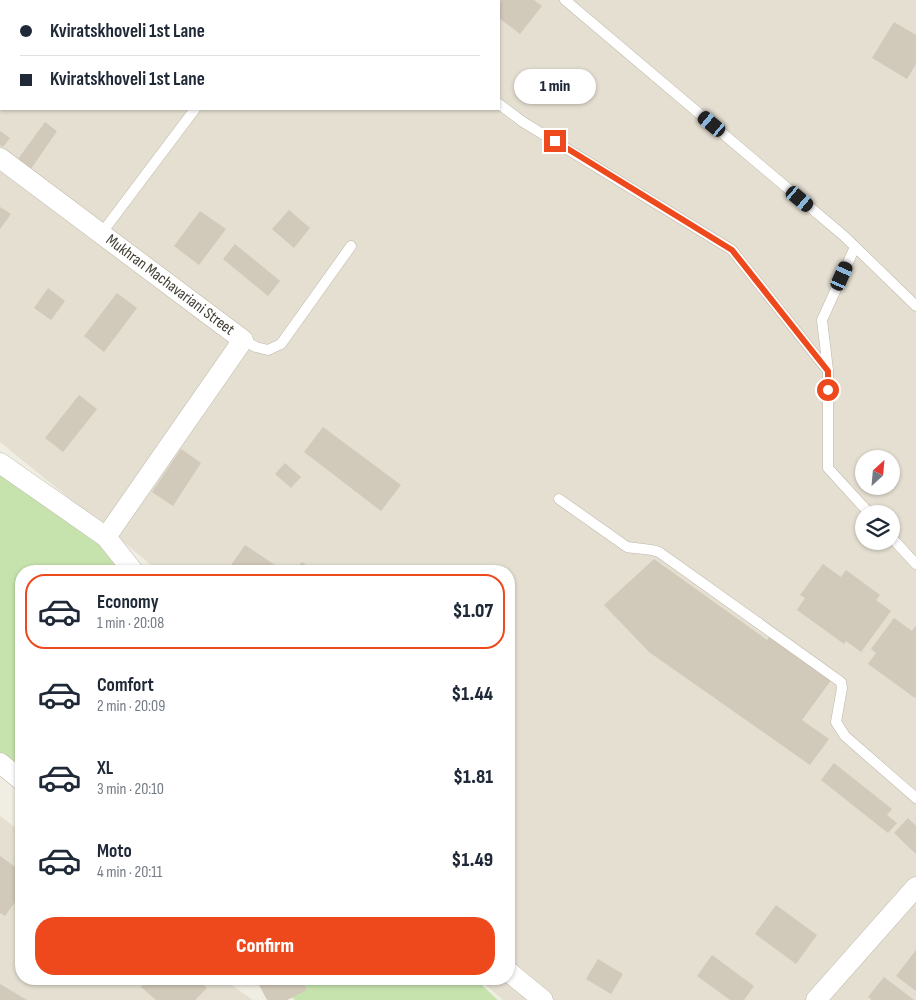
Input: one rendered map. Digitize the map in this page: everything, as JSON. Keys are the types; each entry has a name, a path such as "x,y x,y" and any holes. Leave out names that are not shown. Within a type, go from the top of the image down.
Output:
{"street":[{"name":"Mukhran Machavariani Street","path":"0,158 243,340 106,537"},
{"path":"0,463 106,537 128,565"},
{"path":"0,763 15,775"},
{"path":"816,1000 916,887"},
{"path":"515,977 543,1000"}],"lane":[{"path":"565,0 855,247 916,306"},
{"path":"500,105 523,122 732,250 828,371"},
{"path":"101,234 194,110"},
{"path":"243,340 256,347 268,350 281,344 351,246"},
{"path":"855,247 822,320 828,371 828,468 862,505"},
{"path":"560,500 626,547 637,549 649,548 659,552 840,682 842,688 836,722 844,736 916,798"},
{"path":"900,547 916,564"}],"shaded area":[{"path":"500,0 916,0 916,1000 503,1000 486,985 515,985 515,565 152,565 0,442 0,110 500,110"},
{"path":"0,816 15,827 15,985 232,985 253,1000 0,1000"}],"green space":[{"path":"0,462 125,565 15,565 15,768 0,756"},
{"path":"277,985 482,985 498,1000 295,1000"}],"building":[{"path":"500,0 534,0 542,6 520,34 500,19"},
{"path":"894,22 916,35 916,64 907,79 872,58"},
{"path":"45,122 57,131 31,169 18,159"},
{"path":"0,131 10,138 3,147 0,145"},
{"path":"0,207 11,214 0,229"},
{"path":"289,210 310,228 294,248 272,229"},
{"path":"200,211 226,229 199,265 174,246"},
{"path":"235,244 280,281 268,296 223,259"},
{"path":"48,288 65,301 51,320 34,308"},
{"path":"117,293 137,308 104,352 84,336"},
{"path":"79,395 97,409 63,452 45,438"},
{"path":"323,427 401,485 381,511 304,452"},
{"path":"181,449 201,463 173,506 152,492"},
{"path":"285,463 301,477 291,488 275,474"},
{"path":"245,545 275,565 231,565"},
{"path":"654,559 767,640 771,635 832,679 802,720 829,739 810,765 649,652 604,605"},
{"path":"823,564 841,577 846,570 880,595 876,600 891,611 861,652 846,641 844,644 797,610 805,598 800,595"},
{"path":"894,618 912,631 916,626 915,698 868,664 876,653 871,649"},
{"path":"834,763 892,809 887,815 897,823 888,833 821,780"},
{"path":"908,818 916,826 916,854 894,833"},
{"path":"0,856 15,867 15,902 5,916 0,913"},
{"path":"776,905 817,935 796,964 755,934"},
{"path":"916,950 916,991 896,976"},
{"path":"712,955 754,986 744,1000 730,1000 697,976"},
{"path":"598,959 623,974 611,994 586,979"},
{"path":"884,977 914,1000 872,1000 868,997"},
{"path":"0,984 27,1000 0,1000"},
{"path":"143,985 204,985 207,988 195,1000 156,1000 141,987"},
{"path":"259,985 304,985 307,990 287,1000 267,1000"}],"route":[{"path":"555,141 732,250 828,371 828,390"}]}
